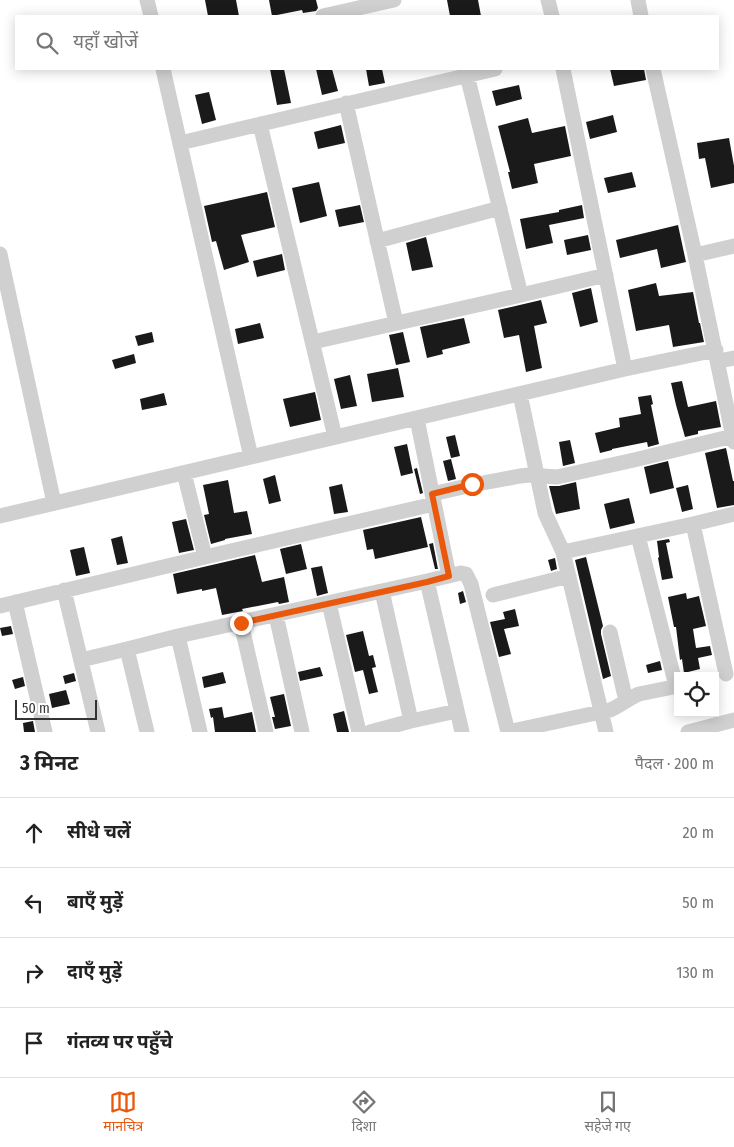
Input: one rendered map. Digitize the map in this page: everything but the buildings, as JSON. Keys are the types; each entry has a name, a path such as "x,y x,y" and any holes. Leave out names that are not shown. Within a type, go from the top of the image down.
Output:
{"street":[{"path":"147,0 151,15"},
{"path":"326,15 354,4 394,0"},
{"path":"548,0 552,15"},
{"path":"638,0 641,15"},
{"path":"163,70 251,457"},
{"path":"180,143 490,70"},
{"path":"563,70 625,369"},
{"path":"45,732 7,604 205,557 433,499 490,481 530,475 557,477 733,439 696,255 653,70"},
{"path":"467,75 521,295"},
{"path":"346,103 396,323"},
{"path":"260,124 335,437"},
{"path":"377,241 500,208"},
{"path":"696,255 734,246"},
{"path":"0,254 54,503"},
{"path":"313,342 606,275"},
{"path":"0,516 625,369 717,356 734,358"},
{"path":"520,394 545,513 563,552 606,732"},
{"path":"417,419 449,576"},
{"path":"184,473 205,557"},
{"path":"563,552 734,514"},
{"path":"693,524 725,675"},
{"path":"638,536 674,674"},
{"path":"81,660 178,636 464,573 469,579 508,732 602,712 614,708 639,694 674,687"},
{"path":"493,595 569,576"},
{"path":"427,582 462,732"},
{"path":"64,590 98,732"},
{"path":"382,591 411,721"},
{"path":"329,603 359,732"},
{"path":"276,615 302,732"},
{"path":"241,623 266,732"},
{"path":"610,632 626,701"},
{"path":"178,636 200,732"},
{"path":"127,649 147,732"},
{"path":"370,732 457,711"},
{"path":"688,732 734,720"}],"route":[{"path":"241,623 449,576 432,494 472,484"}]}
